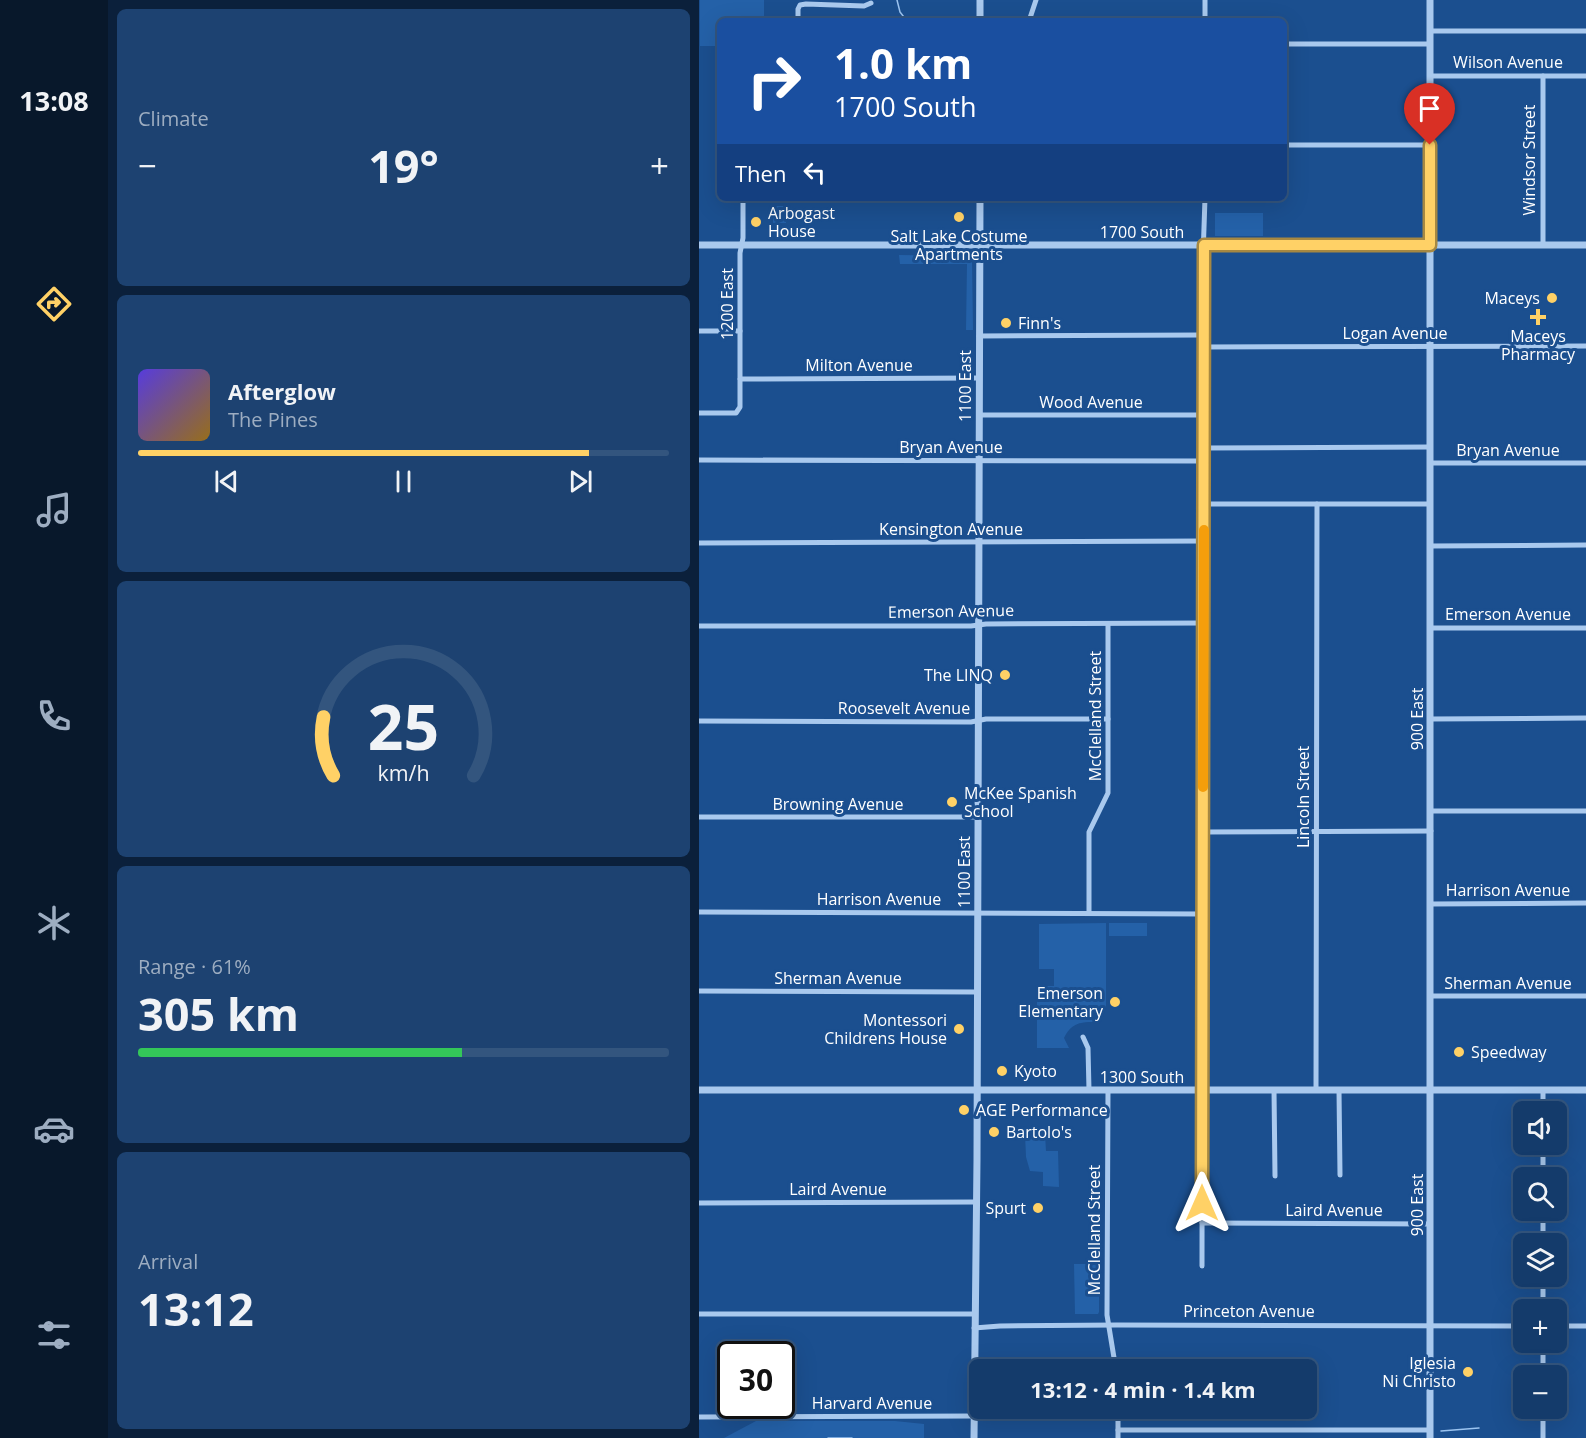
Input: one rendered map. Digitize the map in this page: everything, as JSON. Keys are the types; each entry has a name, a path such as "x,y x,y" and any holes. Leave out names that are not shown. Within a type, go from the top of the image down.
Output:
{"street":[{"path":"980,0 980,18"},
{"path":"1030,18 1035,0"},
{"path":"1205,0 1205,18"},
{"name":"900 East","path":"1430,0 1430,1434"},
{"path":"798,18 800,5 864,6 871,3"},
{"path":"1430,31 1586,31"},
{"name":"Wilson Avenue","path":"1287,44 1430,44"},
{"name":"Wilson Avenue","path":"1430,76 1586,76"},
{"name":"Windsor Street","path":"1543,76 1543,245"},
{"path":"1287,145 1430,145"},
{"name":"1200 East","path":"699,413 733,413 739,410 743,201"},
{"name":"1100 East","path":"974,1359 978,992 980,201"},
{"path":"1202,1266 1205,201"},
{"name":"1700 South","path":"699,245 1586,245"},
{"path":"699,331 740,331"},
{"path":"979,336 1203,335"},
{"name":"Logan Avenue","path":"1203,347 1586,346"},
{"name":"Milton Avenue","path":"740,379 979,378"},
{"name":"Wood Avenue","path":"978,415 1203,415"},
{"path":"1203,448 1430,447"},
{"name":"Bryan Avenue","path":"699,460 1203,461"},
{"name":"Bryan Avenue","path":"1430,463 1586,463"},
{"path":"1203,504 1430,504"},
{"name":"Lincoln Street","path":"1316,1090 1317,504"},
{"name":"Kensington Avenue","path":"699,543 1204,542"},
{"path":"1431,546 1586,545"},
{"name":"McClelland Street","path":"1089,913 1089,832 1108,796 1108,624"},
{"name":"Emerson Avenue","path":"699,626 1204,624"},
{"name":"Emerson Avenue","path":"1431,628 1586,628"},
{"path":"1431,719 1586,718"},
{"name":"Roosevelt Avenue","path":"699,721 1108,719"},
{"path":"1431,811 1586,811"},
{"name":"Browning Avenue","path":"699,817 978,818"},
{"path":"1203,832 1431,831"},
{"name":"Harrison Avenue","path":"1431,904 1586,903"},
{"name":"Harrison Avenue","path":"699,912 1203,914"},
{"name":"Sherman Avenue","path":"699,991 978,992"},
{"name":"Sherman Avenue","path":"1431,996 1586,996"},
{"path":"1083,1037 1088,1048 1089,1090"},
{"name":"1300 South","path":"699,1090 1586,1090"},
{"name":"McClelland Street","path":"1108,1090 1109,1325 1114,1359"},
{"path":"1275,1090 1275,1176"},
{"path":"1339,1090 1340,1175"},
{"path":"1543,1090 1543,1101"},
{"name":"Laird Avenue","path":"699,1203 976,1202"},
{"name":"Laird Avenue","path":"1202,1223 1430,1224"},
{"path":"699,1314 975,1314"},
{"name":"Princeton Avenue","path":"974,1328 1109,1325 1513,1326"},
{"path":"1567,1326 1586,1326"},
{"name":"Harvard Avenue","path":"699,1417 969,1414"},
{"name":"1100 East","path":"973,1438 974,1419"},
{"path":"1118,1419 1118,1438"},
{"path":"1543,1419 1543,1438"},
{"path":"1118,1430 1430,1434"}],"shaded area":[{"path":"700,0 764,0 764,18 717,18 717,46 700,46"},
{"path":"773,206 786,206 786,223 773,223"},
{"path":"1215,213 1263,213 1263,236 1215,236"},
{"path":"899,255 967,256 972,260 973,330 966,330 967,264 900,264"},
{"path":"1106,923 1106,1008 1095,1008 1093,1022 1080,1023 1070,1030 1064,1038 1069,1048 1037,1048 1037,986 1054,986 1054,969 1039,969 1039,924"},
{"path":"1109,923 1147,923 1147,936 1109,936"},
{"path":"1025,1134 1045,1134 1046,1151 1058,1151 1059,1187 1043,1186 1043,1172 1030,1171 1026,1157"},
{"path":"1074,1264 1099,1264 1098,1314 1075,1314"},
{"path":"756,1421 895,1421 924,1424 924,1438 724,1438"}],"waterway":[{"path":"897,0 900,12 905,18"},
{"path":"1441,1431 1479,1428"},
{"path":"828,1438 852,1438"}],"slow traffic":[{"path":"1203,787 1204,530"}],"place":[{"name":"Salt Lake Costume Apartments","path":"959,217"},
{"name":"Arbogast House","path":"756,222"},
{"name":"Maceys","path":"1552,298"},
{"name":"Maceys Pharmacy","path":"1538,317"},
{"name":"Finn's","path":"1006,323"},
{"name":"The LINQ","path":"1005,675"},
{"name":"McKee Spanish School","path":"952,802"},
{"name":"Emerson Elementary","path":"1115,1002"},
{"name":"Montessori Childrens House","path":"959,1029"},
{"name":"Speedway","path":"1459,1052"},
{"name":"Kyoto","path":"1002,1071"},
{"name":"AGE Performance","path":"964,1110"},
{"name":"Bartolo's","path":"994,1132"},
{"name":"Spurt","path":"1038,1208"},
{"name":"Iglesia Ni Christo","path":"1468,1372"}],"route":[{"path":"1202,1203 1204,245 1430,245 1430,145"}]}
